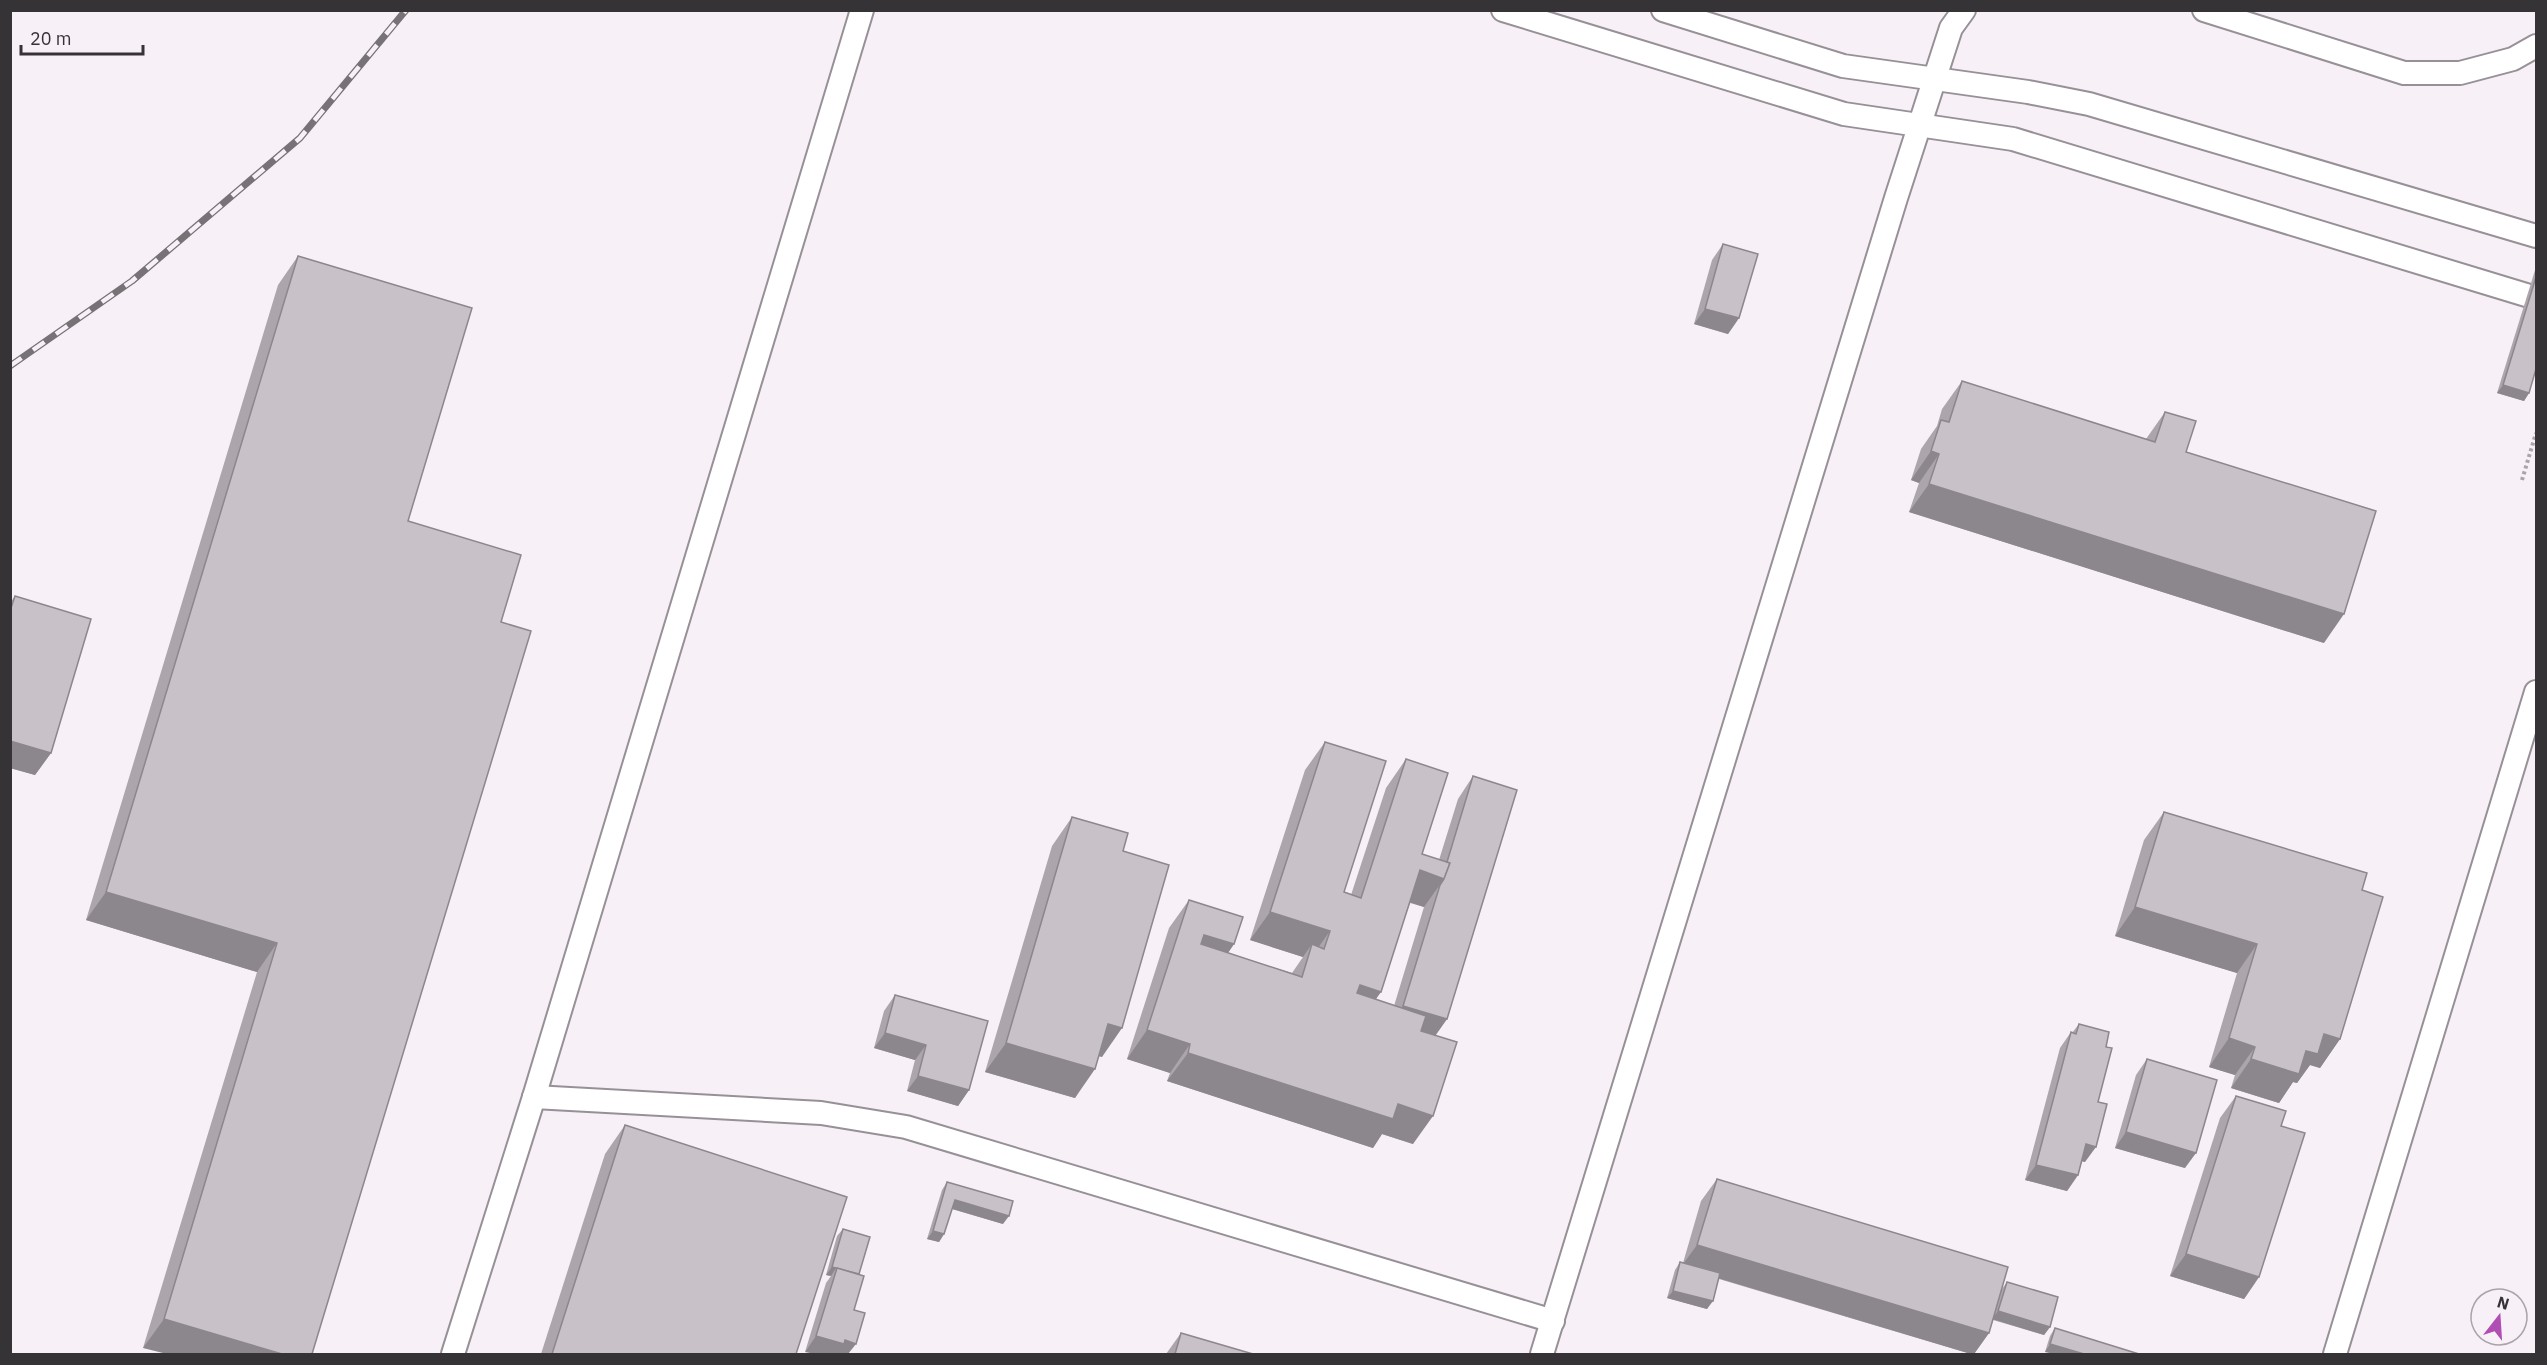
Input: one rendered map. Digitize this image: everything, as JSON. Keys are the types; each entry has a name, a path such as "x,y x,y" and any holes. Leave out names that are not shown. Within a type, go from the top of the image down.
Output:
{"lane":[{"path":"453,1354 534,1097 862,10"},
{"path":"1503,10 1844,114 2013,139 2536,298"},
{"path":"1663,10 1843,66 2089,104 2536,236"},
{"path":"1542,1354 1920,124 1951,28 1964,10"},
{"path":"2204,10 2404,73 2460,73 2513,59 2536,46"},
{"path":"2335,1354 2536,692"},
{"path":"534,1097 821,1113 906,1127 1553,1321"}],"path":[{"path":"2522,480 2536,433"}],"building":[{"path":"1723,244 1758,254 1739,318 1705,309"},
{"path":"298,256 472,308 408,521 521,555 501,622 531,631 312,1354 282,1354 164,1319 277,943 106,892"},
{"path":"2536,277 2536,369 2529,393 2503,385"},
{"path":"1962,381 2155,442 2165,412 2196,421 2186,452 2376,511 2344,614 1929,484 1939,454 1931,451 1941,420 1949,422"},
{"path":"15,596 91,619 51,753 10,741 10,611"},
{"path":"1325,742 1386,761 1344,892 1361,898 1406,759 1448,773 1422,854 1450,863 1444,879 1420,870 1381,992 1360,985 1357,993 1426,1016 1421,1031 1457,1042 1433,1116 1398,1104 1393,1119 1188,1053 1190,1044 1147,1030 1189,900 1243,917 1234,944 1204,935 1201,944 1302,977 1312,944 1324,949 1330,931 1270,912"},
{"path":"1473,776 1517,790 1447,1019 1403,1006 1440,885 1450,863 1447,862"},
{"path":"2164,812 2367,873 2362,890 2383,897 2340,1039 2324,1034 2318,1054 2306,1051 2299,1074 2251,1059 2255,1047 2229,1038 2257,944 2135,907"},
{"path":"1072,817 1128,833 1123,851 1169,865 1122,1028 1108,1024 1095,1069 1006,1043"},
{"path":"895,995 988,1021 969,1090 918,1076 926,1045 885,1033"},
{"path":"2079,1024 2109,1032 2106,1047 2112,1048 2098,1102 2107,1104 2096,1147 2086,1144 2078,1175 2036,1165 2071,1032 2076,1034"},
{"path":"2147,1059 2217,1080 2196,1153 2126,1132"},
{"path":"2236,1096 2286,1111 2281,1126 2305,1133 2259,1277 2186,1254"},
{"path":"625,1125 847,1197 796,1354 552,1354"},
{"path":"1717,1179 2008,1267 1989,1333 1697,1245"},
{"path":"947,1182 1013,1201 1009,1216 955,1200 944,1234 933,1231"},
{"path":"843,1229 870,1237 859,1274 832,1267"},
{"path":"1680,1262 1720,1273 1713,1301 1673,1291"},
{"path":"837,1268 864,1276 854,1310 865,1313 856,1344 845,1340 844,1344 816,1336"},
{"path":"2007,1282 2058,1297 2050,1327 1998,1311"},
{"path":"2055,1328 2139,1354 2084,1354 2050,1344"},
{"path":"1181,1333 1253,1354 1175,1354"}],"railway":[{"path":"10,366 132,281 300,138 406,10"}]}
